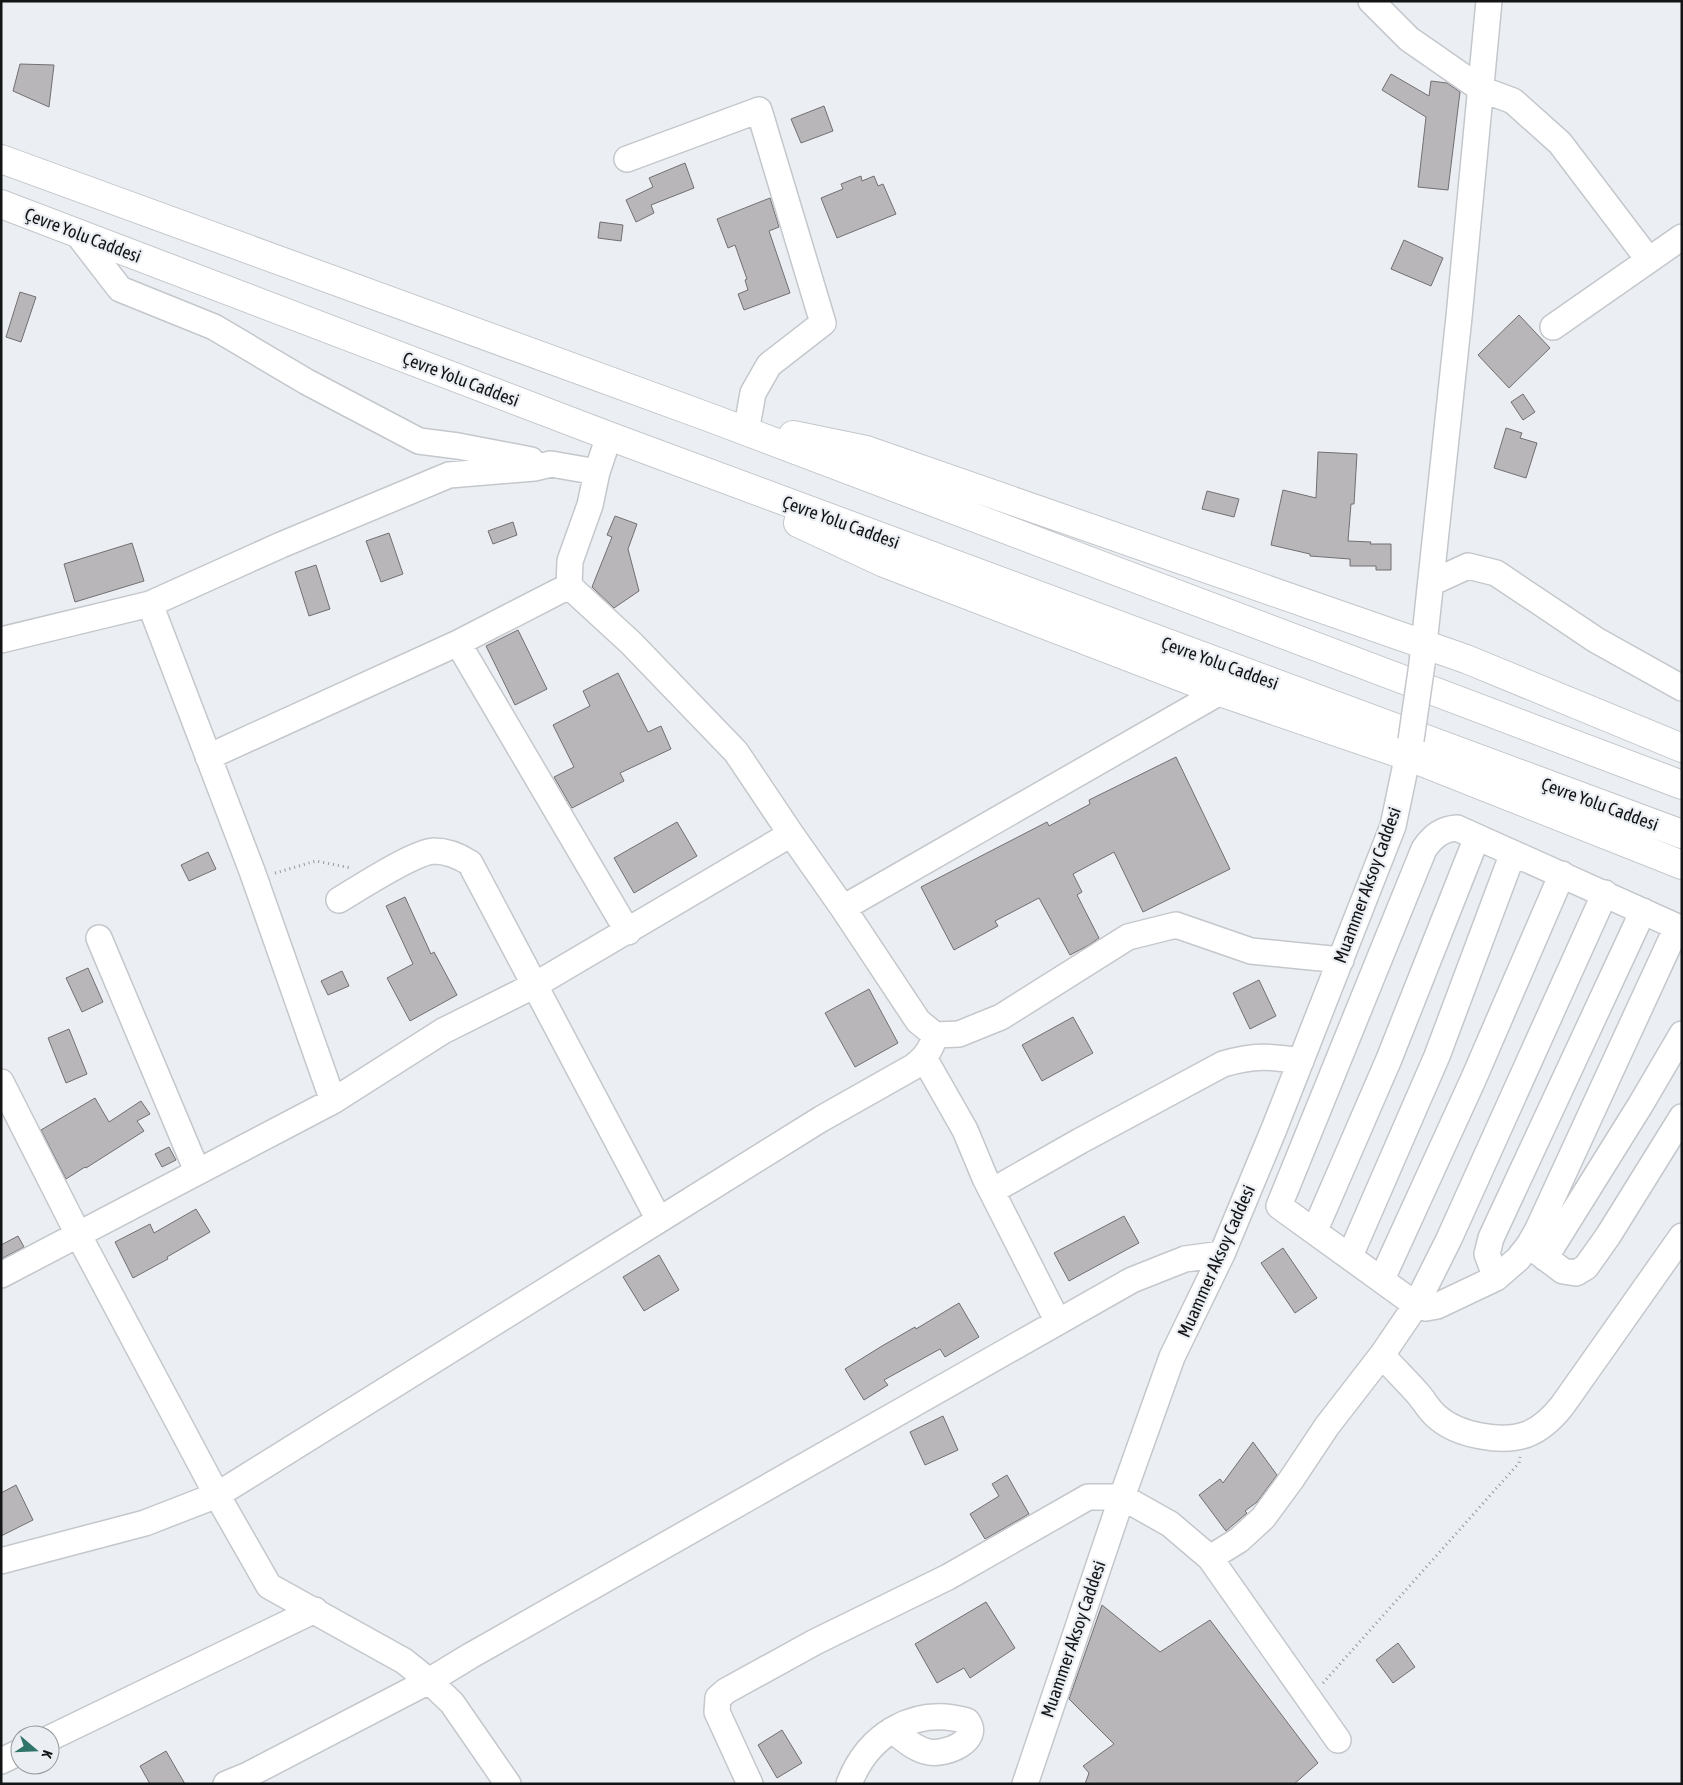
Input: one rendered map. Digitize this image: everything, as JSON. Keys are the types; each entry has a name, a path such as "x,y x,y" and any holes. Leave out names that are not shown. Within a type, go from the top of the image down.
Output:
{"highway":[{"path":"1,159 711,418 1682,785"},
{"name":"Çevre Yolu Caddesi","path":"1,204 608,436 1682,834"},
{"path":"711,418 866,450 1423,655 1466,659 1682,748"},
{"path":"608,436 884,563 1220,692 1409,748 1682,865"}],"street":[{"path":"1371,1 1409,39 1481,89 1513,101 1560,144 1648,259"},
{"name":"Muammer Aksoy Caddesi","path":"1025,1784 1122,1497 1172,1357 1222,1254 1301,1061 1393,826 1409,748 1423,655 1460,317 1489,1"},
{"path":"627,159 759,110 823,323 769,365 753,393 747,426"},
{"path":"76,232 120,289 214,327 307,382 419,440 597,472"},
{"path":"1553,327 1682,237"},
{"path":"608,436 590,504 570,561 569,586 631,643 736,752 843,908 918,1022 934,1035 959,1034 1001,1017 1128,937 1176,925 1251,952 1341,960"},
{"path":"1,640 150,604 280,545 449,475 534,468 551,464"},
{"path":"1431,583 1468,566 1496,573 1596,640 1682,688"},
{"path":"208,756 458,643 569,586"},
{"path":"150,604 252,871 333,1101"},
{"path":"458,643 628,932"},
{"path":"843,908 1220,692"},
{"path":"1537,1252 1537,1231 1679,928 1605,893 1457,828 1438,834 1430,840 1424,849 1279,1206 1416,1305 1426,1308 1437,1306 1496,1278 1518,1259 1537,1252 1641,1104 1682,1034"},
{"path":"1,1275 79,1236 197,1171 333,1101 442,1031 535,986 791,834"},
{"path":"1314,1230 1390,1058 1476,837"},
{"path":"339,900 410,859 433,851 456,854 470,863 659,1220"},
{"path":"1350,1256 1437,1056 1514,853"},
{"path":"1382,1279 1473,1080 1562,874"},
{"path":"1210,1558 1239,1540 1263,1518 1292,1480 1326,1426 1382,1356 1416,1305 1449,1239 1605,893"},
{"path":"1496,1278 1488,1254 1491,1238 1643,911"},
{"path":"99,938 197,1171"},
{"path":"1,1561 145,1523 217,1495 821,1119 913,1067 924,1058 932,1046 934,1035"},
{"path":"992,1191 1224,1064 1269,1056 1301,1061"},
{"path":"924,1058 965,1130 992,1191 1058,1322"},
{"path":"1,1082 79,1236 217,1495 269,1586 404,1661 429,1681 452,1704 508,1784"},
{"path":"1537,1252 1569,1273 1576,1273 1586,1267 1608,1236 1682,1117"},
{"path":"1382,1356 1436,1416 1446,1424 1469,1434 1495,1439 1521,1437 1533,1432 1554,1416 1682,1236"},
{"path":"226,1784 248,1775 429,1681 1132,1280 1185,1259 1222,1254"},
{"path":"750,1784 717,1712 718,1698 726,1691 815,1642 948,1577 1088,1497 1122,1497 1170,1524 1210,1558 1338,1740"},
{"path":"60,1733 315,1610"},
{"path":"849,1784 865,1754 892,1730"}],"path":[{"path":"252,871 278,873 316,861 347,866 378,878"},
{"path":"1309,1698 1519,1462 1521,1437"}],"building":[{"path":"20,64 54,65 49,107 13,91"},
{"path":"1391,74 1429,96 1431,81 1447,83 1460,92 1448,190 1418,187 1426,117 1382,90"},
{"path":"824,106 833,131 801,143 791,119"},
{"path":"685,163 694,188 651,205 654,213 636,222 626,200 653,187 649,178"},
{"path":"861,176 862,181 874,176 878,186 883,184 896,214 837,238 821,198 843,189 841,184"},
{"path":"770,198 779,227 769,231 790,293 744,310 738,294 748,290 745,280 747,279 735,245 728,248 717,219"},
{"path":"600,222 623,225 621,241 598,238"},
{"path":"1404,240 1443,258 1431,286 1391,269"},
{"path":"20,292 36,297 21,342 6,337"},
{"path":"1519,315 1550,348 1509,388 1478,355"},
{"path":"1523,394 1535,412 1523,420 1511,402"},
{"path":"1506,428 1522,433 1520,438 1537,443 1526,478 1494,468"},
{"path":"1318,452 1357,454 1354,504 1351,504 1348,541 1391,544 1391,570 1376,570 1376,566 1350,566 1350,559 1310,556 1310,554 1271,545 1283,490 1316,498"},
{"path":"1207,491 1239,499 1234,517 1202,509"},
{"path":"615,516 637,524 628,549 639,591 614,608 592,587 612,537 607,535"},
{"path":"513,522 517,535 493,544 488,531"},
{"path":"389,533 403,574 381,582 366,541"},
{"path":"132,543 144,581 75,602 64,564"},
{"path":"316,565 330,609 309,616 295,572"},
{"path":"518,630 547,689 515,705 486,646"},
{"path":"618,673 648,732 661,726 671,749 620,773 624,781 572,808 554,777 574,767 553,725 590,706 583,691"},
{"path":"1176,757 1230,869 1143,912 1114,852 1073,874 1082,892 1077,895 1099,938 1089,945 1070,955 1039,898 995,921 998,926 954,950 921,887 1047,822 1049,826 1090,804 1089,800"},
{"path":"677,822 697,856 634,893 614,858"},
{"path":"208,852 216,869 189,881 181,865"},
{"path":"405,897 431,954 434,952 457,995 410,1021 387,978 413,964 386,906"},
{"path":"88,968 103,1002 82,1012 66,978"},
{"path":"342,971 349,986 328,995 321,981"},
{"path":"1259,980 1276,1016 1250,1029 1233,993"},
{"path":"869,989 898,1043 855,1067 825,1013"},
{"path":"1073,1017 1093,1053 1042,1081 1022,1045"},
{"path":"69,1029 87,1074 66,1083 48,1038"},
{"path":"95,1098 109,1122 141,1101 150,1114 137,1121 144,1131 66,1179 41,1130"},
{"path":"169,1147 176,1160 162,1167 155,1154"},
{"path":"196,1209 210,1232 167,1257 168,1259 133,1278 115,1242 150,1224 154,1233"},
{"path":"1124,1216 1139,1243 1069,1281 1054,1253"},
{"path":"18,1236 24,1247 1,1259 1,1245"},
{"path":"1283,1248 1317,1298 1295,1313 1261,1263"},
{"path":"659,1255 679,1290 644,1311 623,1277"},
{"path":"959,1303 979,1337 945,1357 940,1349 884,1380 888,1385 864,1400 845,1369"},
{"path":"943,1416 958,1450 925,1465 910,1432"},
{"path":"1253,1442 1277,1475 1257,1502 1245,1511 1247,1513 1226,1531 1199,1495 1220,1479 1223,1483"},
{"path":"1007,1475 1029,1514 985,1539 970,1514 999,1496 992,1484"},
{"path":"16,1485 33,1520 1,1536 1,1493"},
{"path":"986,1602 1015,1648 970,1678 964,1668 937,1683 915,1644"},
{"path":"1102,1605 1160,1652 1210,1620 1318,1763 1294,1784 1085,1784 1089,1773 1083,1766 1114,1744 1069,1699"},
{"path":"1398,1643 1415,1667 1393,1683 1376,1660"},
{"path":"782,1730 802,1763 777,1778 758,1745"},
{"path":"166,1751 185,1784 150,1784 140,1766"}]}
